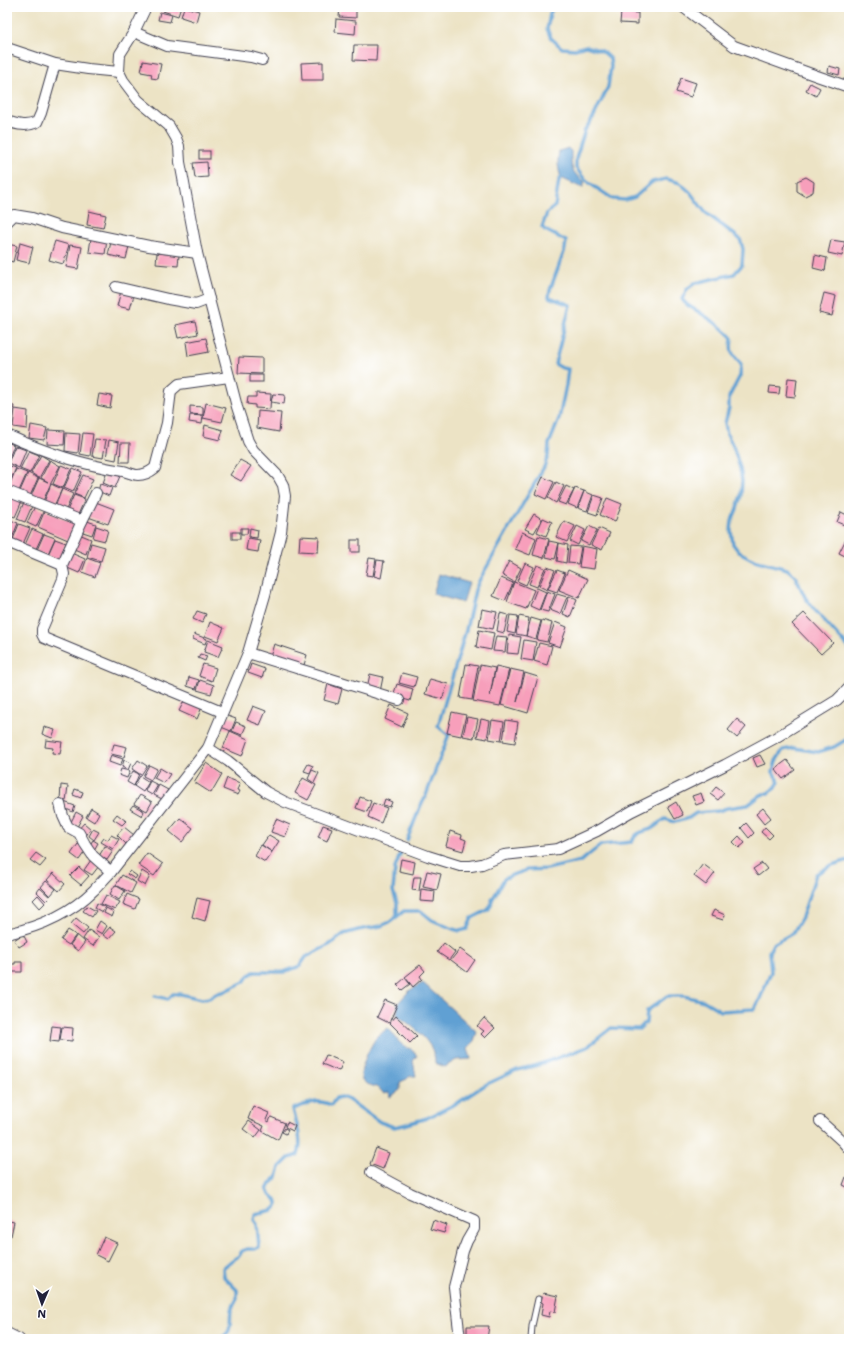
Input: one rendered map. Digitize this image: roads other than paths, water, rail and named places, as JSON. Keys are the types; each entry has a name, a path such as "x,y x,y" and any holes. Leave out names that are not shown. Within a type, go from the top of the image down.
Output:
{"street":[{"path":"7,934 42,924 69,910 94,891 111,872 208,748 248,653 281,532 285,496 284,485 278,476 253,450 248,441 237,407 197,253 180,162 179,146 169,126 138,100 119,72 120,54 134,32 146,7"},
{"path":"683,7 734,46 849,87"},
{"path":"134,32 167,46 251,57 262,60"},
{"path":"7,48 55,64 119,72"},
{"path":"7,121 17,125 32,125 37,122 42,113 55,64"},
{"path":"7,222 14,216 32,218 62,228 149,246 197,253"},
{"path":"116,287 196,304 209,299"},
{"path":"7,435 63,458 106,469 126,471 138,475 144,474 155,468 167,423 170,397 174,387 179,384 229,377"},
{"path":"7,490 82,521"},
{"path":"96,494 62,565 64,574 63,579 42,629 44,638 222,712"},
{"path":"7,542 62,565"},
{"path":"248,653 398,700"},
{"path":"208,748 228,761 266,792 285,802 428,856 460,866 471,866 482,864 504,855 558,849 572,843 775,738 837,700 849,688"},
{"path":"60,804 68,827 79,833 84,844 93,856 111,872"},
{"path":"820,1121 849,1149"},
{"path":"370,1172 474,1221 474,1229 463,1251 454,1287 460,1339"},
{"path":"7,1333 19,1339"}],"lane":[{"path":"531,1339 532,1326 538,1300"}],"water":[{"path":"568,148 571,151 571,162 574,172 585,182 583,187 561,178 558,165 559,151"},
{"path":"439,574 469,583 463,603 433,594"},
{"path":"423,983 477,1032 474,1041 468,1048 471,1059 456,1060 445,1067 435,1063 432,1049 427,1042 416,1030 397,1015 398,1003 410,990"},
{"path":"388,1028 401,1044 412,1049 417,1056 413,1061 416,1076 410,1076 400,1082 400,1090 390,1097 389,1092 383,1093 381,1090 365,1083 361,1077 365,1059 371,1047 376,1038"}],"waterway":[{"path":"553,7 547,29 551,38 562,48 575,49 586,46 602,51 610,58 611,66 608,87 594,116 585,130 576,158 576,168 583,177 613,199 625,200 635,197 652,182 666,179 680,183 690,192 705,212 740,239 743,249 742,265 734,274 695,283 687,289 682,299 688,305 721,327 732,338 732,352 741,364 740,376 729,397 729,408 725,423 727,434 733,446 740,468 742,481 741,495 732,520 731,531 733,544 739,552 754,560 787,569 795,576 805,597 813,608 849,648"},
{"path":"407,840 425,798 449,734 438,726 466,630 475,590 544,467 548,456 549,444 559,419 568,369 562,368 555,364 570,305 549,297 550,290 565,249 566,241 542,227 547,213 555,206 559,180 562,176"},
{"path":"155,996 168,999 173,994 180,994 202,999 209,998 217,993 223,992 244,982 248,976 254,972 284,972 300,966 306,957 329,945 344,934 381,926 390,922 404,911 421,911 432,920 453,929 460,931 467,929 472,918 488,910 504,879 527,870 547,869 581,861 601,845 632,842 637,834 651,829 665,819 675,822 689,818 696,813 718,811 748,805 761,795 768,793 775,788 779,782 773,772 776,761 783,750 794,748 818,752 834,747 849,738"},
{"path":"397,915 397,903 393,891 395,868 402,849"},
{"path":"218,1339 223,1337 229,1331 231,1311 237,1299 237,1290 224,1277 223,1268 239,1256 242,1251 259,1247 257,1224 254,1220 255,1214 273,1210 277,1206 275,1199 267,1190 270,1184 277,1177 280,1167 289,1158 298,1155 300,1144 293,1109 316,1102 331,1105 336,1098 341,1097 347,1099 380,1122 394,1127 427,1118 459,1102 485,1085 517,1070 538,1065 587,1047 611,1028 639,1029 646,1022 647,1011 667,996 684,996 704,1001 721,1011 754,1009 759,1001 771,972 769,952 773,944 793,933 802,917 816,874 832,865 849,860"},
{"path":"205,1339 216,1339"}]}
